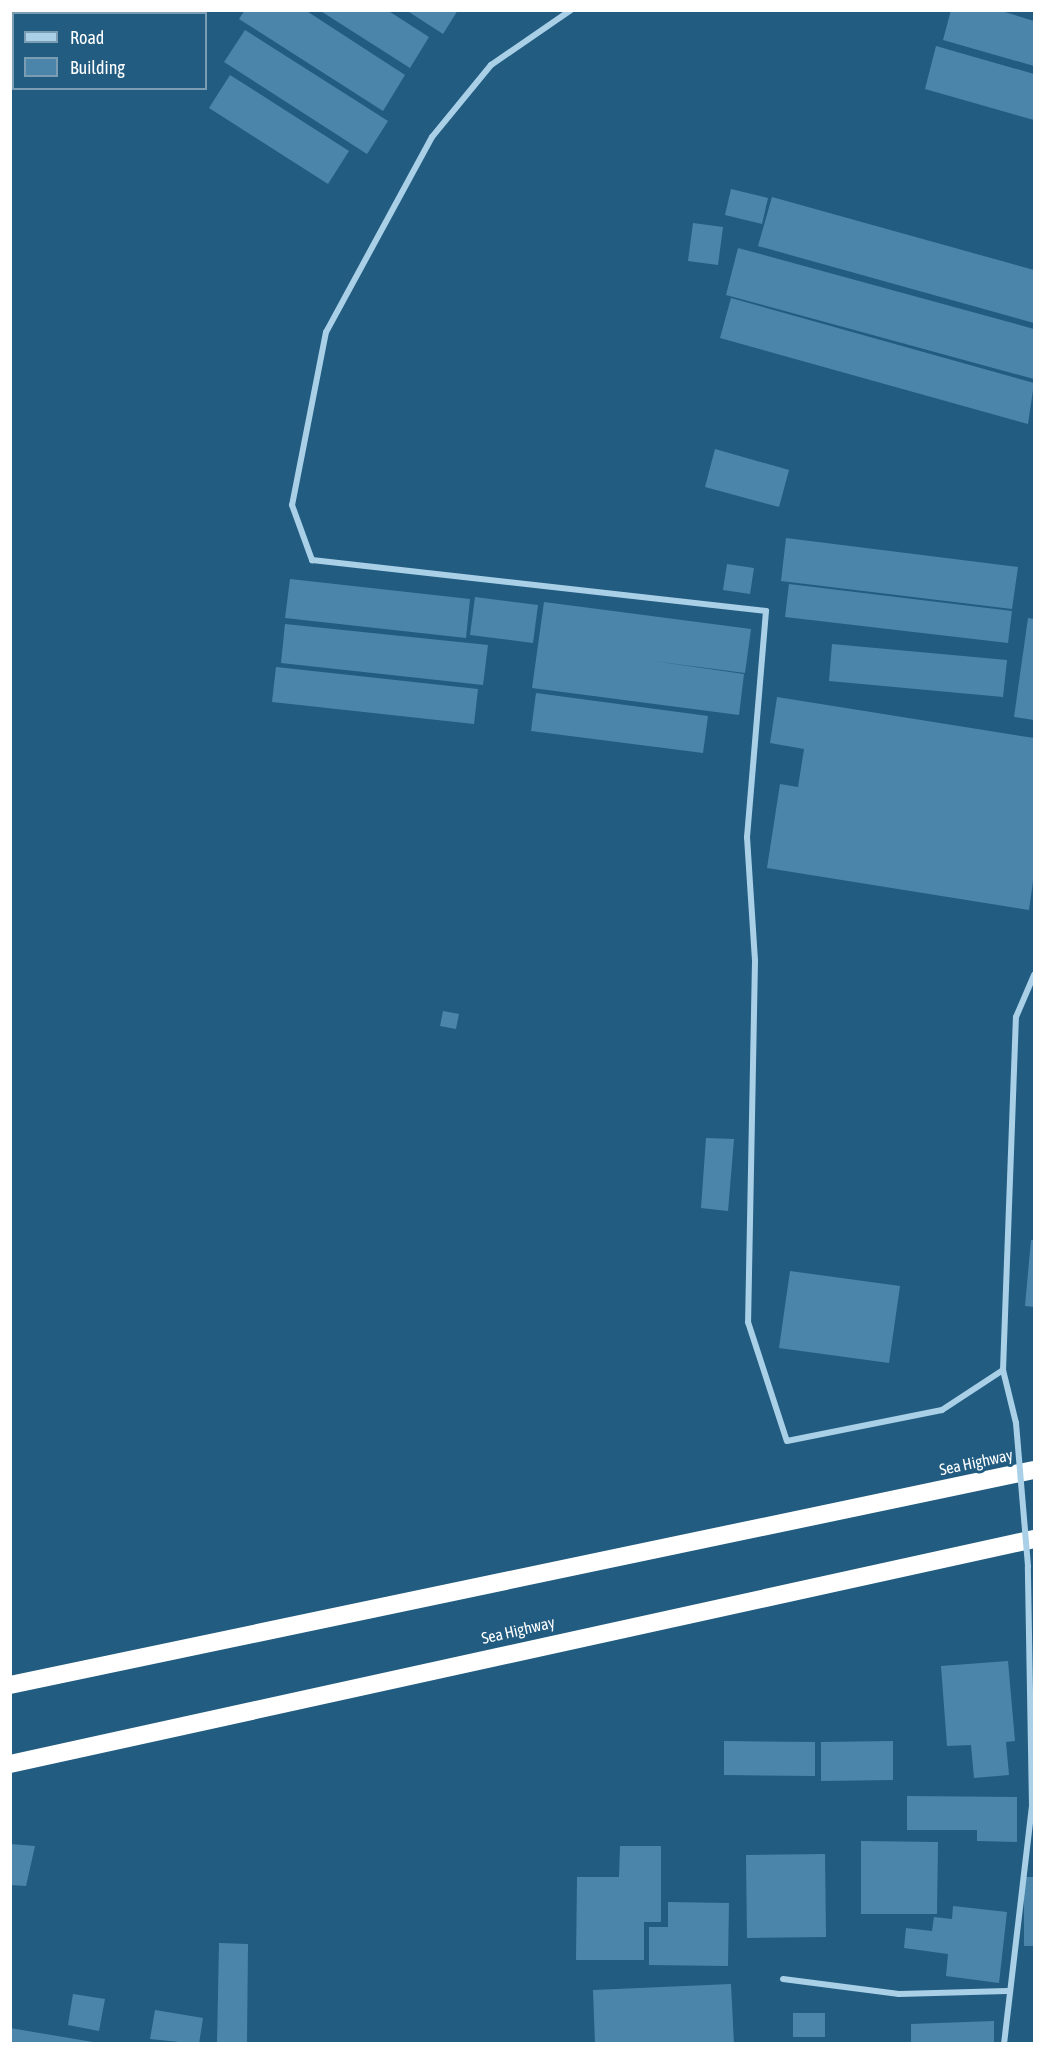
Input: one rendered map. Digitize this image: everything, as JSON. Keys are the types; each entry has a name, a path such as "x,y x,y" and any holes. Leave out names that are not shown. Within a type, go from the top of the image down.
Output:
{"highway":[{"name":"Sea Highway","path":"10,1685 1035,1470"},
{"name":"Sea Highway","path":"10,1764 1035,1539"}],"street":[{"path":"571,10 491,65 432,137 326,332 292,505 312,560 766,611 747,837 755,961 748,1322 787,1441 942,1410 1003,1370"},
{"path":"1004,2043 1007,1991 1032,1806 1028,1567 1016,1423 1003,1370 1016,1017 1035,975"},
{"path":"783,1980 899,1994 1007,1991"}],"building":[{"path":"245,10 305,10 405,75 383,111 239,19"},
{"path":"319,10 387,10 429,37 410,68"},
{"path":"406,10 458,10 443,34"},
{"path":"951,10 998,10 1034,21 1034,66 943,40"},
{"path":"245,30 388,121 367,154 224,62"},
{"path":"936,46 1034,74 1034,120 925,89"},
{"path":"230,75 349,151 328,184 209,108"},
{"path":"731,189 768,198 762,224 725,215"},
{"path":"772,197 1034,270 1034,323 758,246"},
{"path":"693,223 723,227 718,265 688,261"},
{"path":"738,248 1034,329 1034,379 726,295"},
{"path":"731,298 1034,383 1028,424 720,338"},
{"path":"715,449 789,470 779,507 705,487"},
{"path":"786,538 1018,567 1012,609 781,581"},
{"path":"727,564 754,568 750,594 723,590"},
{"path":"290,579 470,599 466,638 285,618"},
{"path":"789,584 1012,611 1008,643 785,617"},
{"path":"475,597 538,605 533,643 470,635"},
{"path":"544,602 751,629 745,673 653,661 744,674 739,715 532,688"},
{"path":"1028,618 1034,619 1034,720 1014,717"},
{"path":"285,624 488,645 483,685 281,663"},
{"path":"832,644 1007,660 1003,697 829,681"},
{"path":"276,667 478,689 474,724 272,702"},
{"path":"536,693 708,716 703,753 531,731"},
{"path":"777,697 1034,738 1034,874 1029,910 767,868 780,784 798,787 804,749 770,743"},
{"path":"443,1011 459,1014 456,1029 440,1026"},
{"path":"706,1138 734,1139 728,1211 701,1208"},
{"path":"1031,1240 1034,1240 1034,1307 1025,1306"},
{"path":"790,1271 900,1286 889,1363 779,1348"},
{"path":"1008,1661 1015,1741 1006,1742 1009,1775 974,1778 971,1745 947,1746 941,1666"},
{"path":"724,1741 815,1742 815,1776 724,1775"},
{"path":"893,1741 893,1780 821,1781 821,1742"},
{"path":"907,1796 1017,1797 1017,1842 977,1841 977,1830 907,1830"},
{"path":"861,1841 938,1842 937,1914 861,1914"},
{"path":"10,1844 35,1846 26,1886 10,1885"},
{"path":"620,1846 661,1846 661,1922 644,1922 644,1960 576,1960 577,1877 619,1877"},
{"path":"825,1854 826,1937 747,1938 746,1855"},
{"path":"1024,1877 1034,1877 1034,1946 1024,1946"},
{"path":"668,1902 729,1903 728,1966 649,1965 649,1927 668,1927"},
{"path":"953,1906 1007,1912 999,1983 946,1976 948,1954 904,1948 906,1928 932,1931 934,1917 952,1919"},
{"path":"219,1943 248,1944 247,2043 217,2043"},
{"path":"731,1984 734,2044 595,2044 593,1990"},
{"path":"73,1994 105,1999 99,2031 68,2025"},
{"path":"155,2010 203,2018 199,2044 150,2039"},
{"path":"793,2013 825,2013 825,2037 793,2037"},
{"path":"994,2021 994,2044 911,2044 911,2024"},
{"path":"10,2028 93,2042 92,2044 10,2044"}]}
